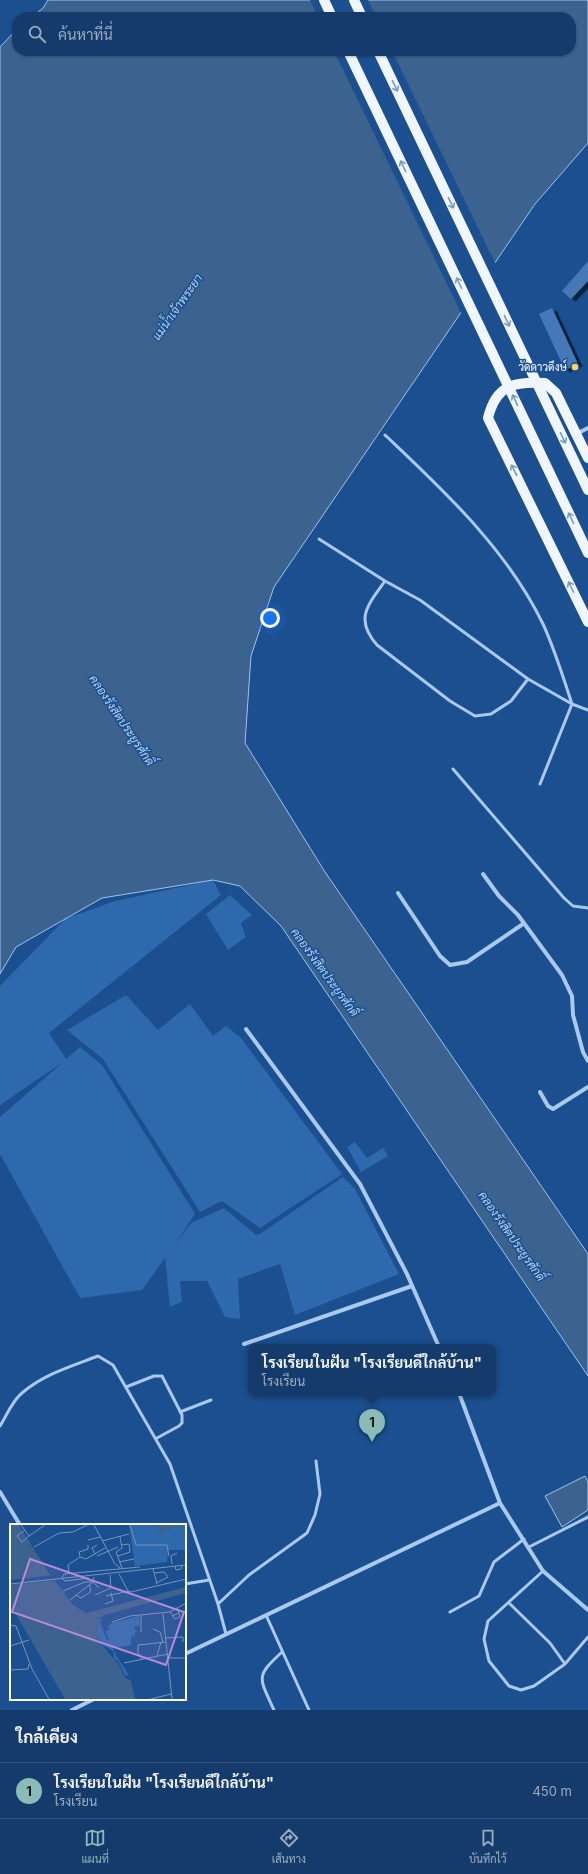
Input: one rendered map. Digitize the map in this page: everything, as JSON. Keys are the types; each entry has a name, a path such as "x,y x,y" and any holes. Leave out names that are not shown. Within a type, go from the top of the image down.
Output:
{"main road":[{"path":"324,0 330,12"},
{"path":"354,0 360,12"},
{"path":"350,56 588,553"},
{"path":"380,56 588,490"},
{"path":"588,458 556,393 545,383 513,384 501,392 491,406 488,418 588,622"}],"street":[{"path":"576,434 588,428"},
{"path":"483,874 499,896 518,915 523,924 562,975 572,996 573,1015 583,1052 588,1061"},
{"path":"398,893 440,956 450,965 467,962 523,924"},
{"path":"246,1029 360,1184 412,1286 438,1344"},
{"path":"540,1092 548,1106 553,1109 588,1087"},
{"path":"244,1344 412,1286"},
{"path":"460,1396 500,1503 524,1538 543,1571 588,1610"},
{"path":"0,1492 19,1524"},
{"path":"186,1654 500,1503"},
{"path":"73,1710 92,1700"}],"lane":[{"path":"385,435 476,524 520,584 543,624 572,704 540,784"},
{"path":"319,539 385,581 432,608 528,679 572,704 588,710"},
{"path":"385,581 366,609 364,621 369,635 377,645 450,701 476,716 491,714 511,701 528,679"},
{"path":"453,769 564,898 573,906 588,908"},
{"path":"0,1426 14,1402 22,1393 46,1377 98,1356 113,1365 157,1438 176,1478 218,1604 226,1634"},
{"path":"126,1387 154,1376 162,1376 180,1412 182,1423 157,1438"},
{"path":"180,1412 211,1400"},
{"path":"218,1604 249,1575 307,1533 320,1494 316,1461"},
{"path":"529,1547 588,1517"},
{"path":"450,1612 479,1596 494,1562 524,1538"},
{"path":"543,1571 488,1621 484,1639 489,1661 509,1686 521,1690 534,1686 565,1664 588,1637"},
{"path":"186,1584 209,1580"},
{"path":"509,1603 550,1644 565,1664"},
{"path":"266,1615 309,1710"},
{"path":"274,1710 262,1682 262,1674 266,1667 282,1652"}],"shaded area":[{"path":"213,880 221,895 49,1033 66,1059 80,1047 102,1065 195,1214 175,1244 191,1223 224,1208 256,1235 260,1234 343,1177 355,1189 399,1274 295,1315 280,1264 238,1279 240,1319 225,1317 207,1281 180,1281 182,1302 170,1307 165,1258 142,1290 80,1298 0,1154 0,1117 63,1062 0,1105 0,986 65,919 115,901"},
{"path":"230,895 252,915 241,923 246,937 228,950 206,914"},
{"path":"126,995 158,1030 190,1004 213,1036 226,1026 241,1038 342,1174 260,1228 222,1201 200,1212 103,1059 67,1030"},
{"path":"355,1142 367,1158 383,1148 388,1156 361,1172 347,1147"}],"water":[{"path":"48,0 588,0 588,143 535,204 274,587 251,656 245,743 325,872 588,1254 588,1376 281,926 240,886 213,880 102,898 16,947 0,974 0,47 12,34 12,56 576,56 576,12 38,12 43,8"},
{"path":"585,1476 588,1482 588,1510 562,1527 545,1496"}],"pier":[{"path":"310,0 368,0 374,12 316,12"},
{"path":"336,56 394,56 496,265 462,315"}],"building":[{"path":"588,261 588,281 571,299 562,291"},
{"path":"552,308 578,364 565,370 539,314"}],"place":[{"name":"วัดดาวดึงษ์","path":"575,367"},
{"name":"โรงเรียนในฝัน \"โรงเรียนดีใกล้บ้าน\"","path":"372,1442"}],"water label":[{"name":"แม่น้ำเจ้าพระยา","path":"177,307"},
{"name":"คลองรังสิตประยูรศักดิ์","path":"122,720"},
{"name":"คลองรังสิตประยูรศักดิ์","path":"325,972"},
{"name":"คลองรังสิตประยูรศักดิ์","path":"512,1236"}]}
